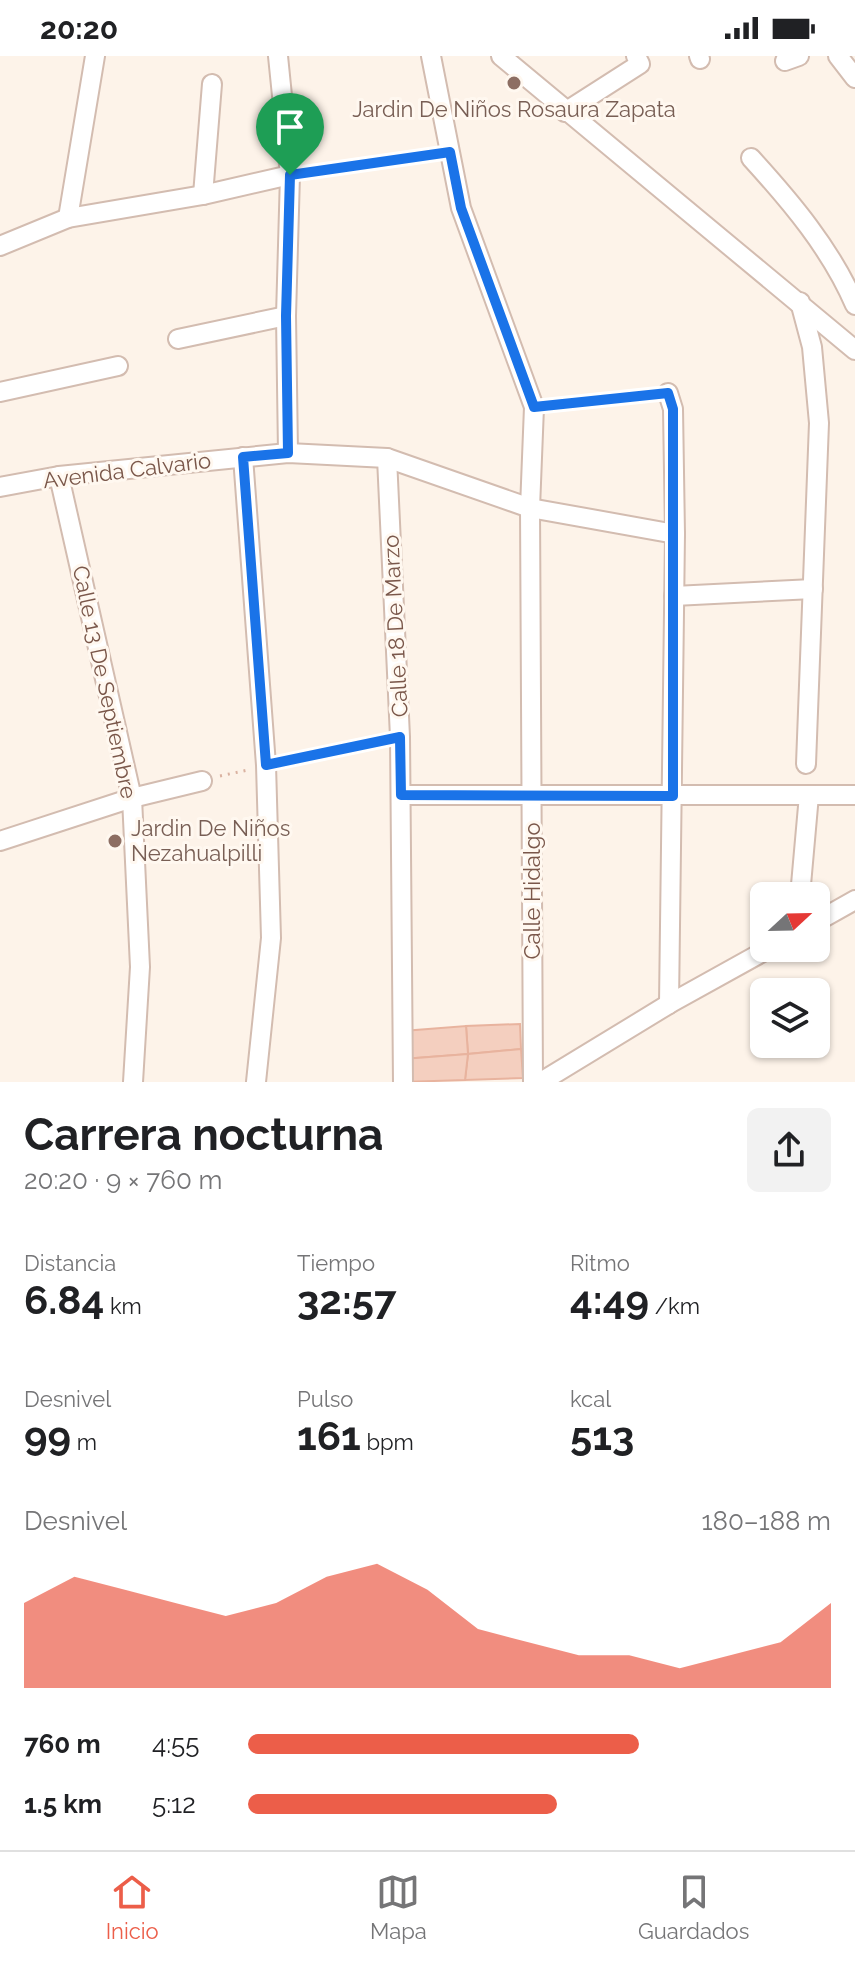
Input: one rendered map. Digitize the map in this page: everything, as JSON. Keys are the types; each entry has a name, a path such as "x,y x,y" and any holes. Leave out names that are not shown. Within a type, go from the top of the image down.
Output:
{"street":[{"path":"68,218 95,56"},
{"path":"278,56 290,175 286,316 288,453"},
{"path":"431,56 461,208 534,407"},
{"path":"501,56 855,350"},
{"path":"565,112 640,64 636,56"},
{"path":"838,56 855,78"},
{"path":"203,195 212,84"},
{"path":"751,158 797,209 855,305"},
{"path":"0,246 68,218 203,195 290,175"},
{"path":"800,302 812,347 819,423 806,764"},
{"path":"178,339 286,316"},
{"path":"0,392 118,366"},
{"path":"668,393 673,409 675,534 669,1004"},
{"name":"Calle Hidalgo","path":"533,1082 530,508 534,407"},
{"name":"Avenida Calvario","path":"0,487 59,476 288,453 387,458 530,508 675,534"},
{"path":"243,457 266,765 271,938 256,1082"},
{"name":"Calle 18 De Marzo","path":"387,458 400,737 403,1082"},
{"name":"Calle 13 De Septiembre","path":"59,476 132,798 140,967 133,1082"},
{"path":"674,596 813,589"},
{"path":"0,841 132,798 202,781"},
{"path":"401,795 855,795"},
{"path":"801,882 809,795"},
{"path":"830,914 855,900"},
{"path":"541,1082 750,959"}],"path":[{"path":"290,175 450,152"},
{"path":"534,407 668,393"},
{"path":"202,781 400,737"}],"building":[{"path":"520,1024 521,1049 468,1054 466,1026"},
{"path":"466,1026 468,1054 403,1059 403,1031"},
{"path":"521,1049 523,1078 465,1080 468,1054"},
{"path":"468,1054 465,1080 403,1082 403,1059"}],"place":[{"name":"Jardin De Niños Rosaura Zapata","path":"514,83"},
{"name":"Jardin De Niños Nezahualpilli","path":"115,841"}],"route":[{"path":"450,152 461,208 534,407 668,393 673,409 675,534 673,796 401,795 400,737 266,765 243,457 288,453 286,316 290,175 450,152"}]}
